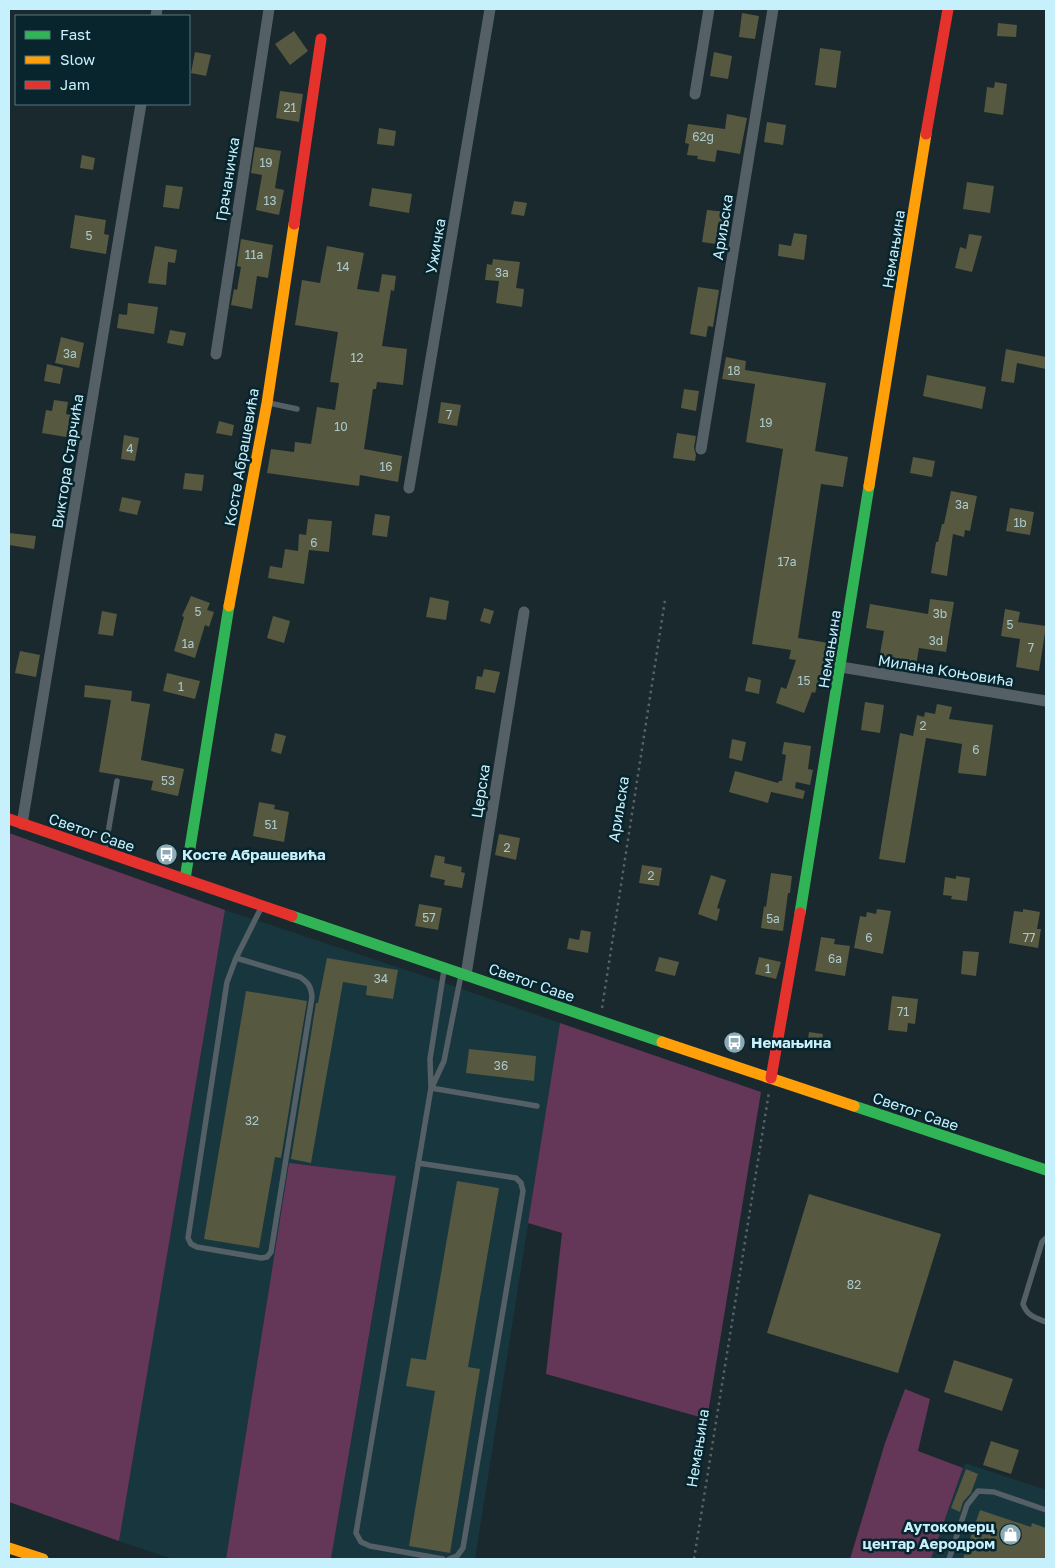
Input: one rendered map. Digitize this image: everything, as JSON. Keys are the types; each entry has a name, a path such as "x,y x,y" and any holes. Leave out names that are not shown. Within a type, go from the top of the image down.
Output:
{"main road":[{"name":"Немањина","path":"771,1078 799,923 948,9"},
{"name":"Косте Абрашевића","path":"185,880 221,650 267,403 321,39"},
{"name":"Светог Саве","path":"9,819 464,975 1046,1170"},
{"path":"9,1548 43,1559"}],"street":[{"name":"Грачаничка","path":"216,354 268,9"},
{"name":"Ужичка","path":"409,488 490,9"},
{"path":"695,94 709,9"},
{"name":"Ариљска","path":"701,449 773,9"},
{"name":"Виктора Старчића","path":"22,824 141,105"},
{"name":"Церска","path":"464,975 524,612"},
{"name":"Милана Коњовића","path":"841,667 1046,702"}],"lane":[{"path":"267,403 297,409"},
{"path":"105,852 117,781"},
{"path":"236,958 300,977 308,982 312,988 271,1252 267,1257 261,1258 197,1247 191,1244 188,1238 227,982 236,958 262,906"},
{"path":"443,1559 370,1546 361,1542 356,1533 431,1088 430,1059 445,968"},
{"path":"431,1088 444,1061 464,975"},
{"path":"431,1088 536,1106"},
{"path":"418,1163 516,1178 521,1184 523,1191 463,1548 457,1556 448,1559"},
{"path":"1046,1238 1042,1242 1024,1304 1026,1312 1046,1322"},
{"path":"949,1559 967,1505 978,1492 994,1492 1046,1510"}],"path":[{"name":"Ариљска","path":"600,1021 665,600"},
{"name":"Немањина","path":"694,1559 771,1078"}],"shaded area":[{"path":"9,833 225,910 119,1541 9,1502"},
{"path":"225,910 560,1023 475,1559 331,1559 396,1177 289,1164 226,1559 172,1559 119,1541"},
{"path":"560,1023 761,1092 707,1419 546,1374 562,1233 528,1223"},
{"path":"289,1163 396,1176 331,1559 226,1559"},
{"path":"905,1389 930,1399 918,1451 963,1468 931,1559 850,1559 885,1443"},
{"path":"965,1463 1046,1490 1046,1559 931,1559"}],"building":[{"path":"742,13 759,16 755,39 739,37"},
{"path":"998,23 1017,25 1016,37 997,36"},
{"path":"294,31 308,51 290,65 275,44"},
{"path":"820,48 841,51 836,88 815,85"},
{"path":"195,52 211,55 206,76 191,73"},
{"path":"714,52 732,56 728,79 710,76"},
{"path":"995,82 1007,84 1003,115 984,112 987,87 994,88"},
{"path":"280,91 303,94 299,122 276,118"},
{"path":"727,114 747,118 740,154 717,150 715,162 697,159 698,156 687,155 689,144 685,143 688,124 725,129"},
{"path":"767,122 786,125 783,145 764,142"},
{"path":"379,128 396,131 394,146 377,144"},
{"path":"255,147 281,151 275,188 284,190 279,215 256,210 262,175 251,173"},
{"path":"82,155 95,158 93,170 80,168"},
{"path":"967,182 994,186 990,213 963,209"},
{"path":"166,185 183,187 179,209 163,207"},
{"path":"372,188 412,194 409,213 369,206"},
{"path":"514,201 527,203 524,216 511,214"},
{"path":"707,210 727,212 722,245 702,242"},
{"path":"75,215 106,220 104,234 109,235 106,254 70,248"},
{"path":"794,233 807,235 804,260 778,256 779,244 791,246"},
{"path":"969,234 982,236 972,272 955,268 960,247 966,249"},
{"path":"241,239 273,245 268,278 257,276 252,309 231,305 234,289 237,290 241,267 237,266"},
{"path":"155,246 177,250 175,263 168,262 166,285 148,283"},
{"path":"327,246 364,253 357,289 379,292 382,274 396,276 394,291 391,290 382,346 407,349 403,385 377,382 376,389 373,389 364,449 402,456 398,482 360,475 359,486 267,473 271,449 294,452 295,442 311,444 317,407 335,410 339,383 330,382 338,332 295,325 302,280 320,283"},
{"path":"493,259 520,262 516,288 524,289 522,307 496,303 499,281 485,280 487,264 492,265"},
{"path":"698,287 719,290 713,327 708,326 706,337 690,334"},
{"path":"128,303 158,307 154,334 117,328 119,314 127,315"},
{"path":"170,330 186,333 183,346 167,343"},
{"path":"61,337 84,343 79,368 55,363"},
{"path":"1006,349 1046,357 1046,369 1017,363 1014,383 1001,381"},
{"path":"726,357 746,361 745,370 826,383 815,451 848,457 843,487 821,484 798,638 829,643 826,665 824,664 815,693 812,692 804,713 776,703 781,687 786,689 796,660 789,659 791,650 752,644 783,449 746,442 755,384 722,379"},
{"path":"47,364 63,368 60,384 44,381"},
{"path":"927,375 986,387 982,409 923,396"},
{"path":"684,389 699,391 696,411 681,408"},
{"path":"54,400 68,402 66,414 76,416 72,438 42,433 46,410 52,411"},
{"path":"441,402 461,405 457,426 438,423"},
{"path":"219,421 234,425 232,436 216,433"},
{"path":"677,433 696,436 694,448 695,461 673,458"},
{"path":"124,435 139,438 135,461 121,459"},
{"path":"913,457 935,461 932,477 910,473"},
{"path":"185,473 204,475 202,491 183,489"},
{"path":"951,491 977,496 970,531 965,530 964,537 953,534 947,576 931,573 936,542 938,542 942,524 944,524"},
{"path":"122,497 141,501 137,515 119,511"},
{"path":"1010,508 1034,512 1030,535 1006,531"},
{"path":"375,514 390,516 387,537 372,535"},
{"path":"308,519 332,521 329,552 309,550 304,584 268,578 270,566 282,568 285,549 298,551 299,534 306,535"},
{"path":"9,533 36,536 34,549 9,545"},
{"path":"191,596 210,603 207,610 214,612 209,627 205,625 195,658 174,651 184,617 182,616"},
{"path":"430,597 449,601 446,620 426,617"},
{"path":"930,599 954,602 946,652 919,648 915,672 888,667 889,661 879,659 884,631 866,628 870,604 928,614"},
{"path":"484,608 494,611 490,624 480,621"},
{"path":"1005,609 1020,612 1018,622 1046,626 1039,671 1016,667 1020,639 1001,636"},
{"path":"102,611 117,614 113,636 98,634"},
{"path":"273,616 290,621 284,643 267,638"},
{"path":"20,651 40,655 36,677 15,673"},
{"path":"484,669 500,672 495,693 475,689 477,676 482,677"},
{"path":"167,673 200,681 195,699 163,691"},
{"path":"748,677 761,680 759,694 745,691"},
{"path":"85,685 132,691 131,701 150,704 141,760 184,769 178,796 151,790 153,781 99,772 111,700 84,697"},
{"path":"865,702 884,705 880,733 861,730"},
{"path":"937,704 952,707 949,719 993,725 986,776 958,773 962,744 926,738 905,863 879,859 900,733 913,736 917,715 924,717 925,712 935,714"},
{"path":"275,733 286,736 281,754 271,751"},
{"path":"732,739 746,742 742,761 729,758"},
{"path":"784,742 811,746 808,769 813,770 810,785 796,782 795,788 805,791 803,799 771,792 768,803 729,792 735,771 778,783 782,781 786,755 782,754"},
{"path":"259,802 275,805 274,809 289,812 284,842 253,836"},
{"path":"499,834 520,838 516,860 495,855"},
{"path":"435,855 445,857 444,863 462,867 461,872 465,873 462,888 444,885 445,880 430,877"},
{"path":"642,865 662,868 659,886 639,883"},
{"path":"771,873 792,876 783,931 761,928"},
{"path":"711,875 726,880 717,908 720,909 717,921 698,914"},
{"path":"956,876 970,878 967,901 951,899 952,896 943,895 945,877 956,879"},
{"path":"419,904 442,908 438,930 415,926"},
{"path":"877,909 891,911 883,954 854,948 860,916 866,917 867,912 876,914"},
{"path":"1023,909 1040,912 1037,929 1041,929 1038,948 1009,943 1014,911 1023,912"},
{"path":"581,930 591,932 588,953 567,949 569,938 579,940"},
{"path":"821,937 835,939 834,944 850,946 845,976 815,971"},
{"path":"963,951 979,952 976,976 961,974"},
{"path":"659,957 679,962 675,976 655,971"},
{"path":"759,957 781,962 776,979 755,974"},
{"path":"327,958 398,970 393,999 366,995 367,986 343,982 311,1163 291,1159 316,1003 318,1003"},
{"path":"246,991 307,1001 281,1158 275,1157 259,1248 204,1239"},
{"path":"892,996 918,999 915,1024 908,1023 907,1032 888,1030"},
{"path":"809,1032 823,1034 821,1050 807,1048"},
{"path":"469,1049 536,1056 534,1081 466,1073"},
{"path":"457,1181 499,1188 468,1367 480,1369 450,1553 409,1546 435,1391 406,1386 411,1358 426,1360"},
{"path":"809,1194 941,1234 898,1373 767,1333"},
{"path":"954,1360 1013,1379 1002,1411 944,1392"},
{"path":"991,1441 1019,1450 1011,1474 983,1465"},
{"path":"966,1469 978,1474 971,1493 963,1502 960,1512 951,1508"},
{"name":"Аутокомерц центар Аеродром","path":"980,1510 1031,1527 1032,1523 1046,1528 1046,1559 963,1559"}],"traffic: fast":[{"path":"800,913 869,486"},
{"path":"185,879 229,606"},
{"path":"292,916 662,1042"},
{"path":"854,1106 1046,1170"}],"traffic: slow":[{"path":"869,486 926,134"},
{"path":"229,606 267,403 294,224"},
{"path":"662,1042 854,1106"},
{"path":"9,1548 43,1559"}],"traffic: jam":[{"path":"926,134 948,9"},
{"path":"294,224 321,39"},
{"path":"9,819 292,916"},
{"path":"771,1078 800,913"}],"place":[{"name":"Косте Абрашевића","path":"166,854"},
{"name":"Немањина","path":"735,1042"},
{"name":"Аутокомерц центар Аеродром","path":"1011,1535"}]}
